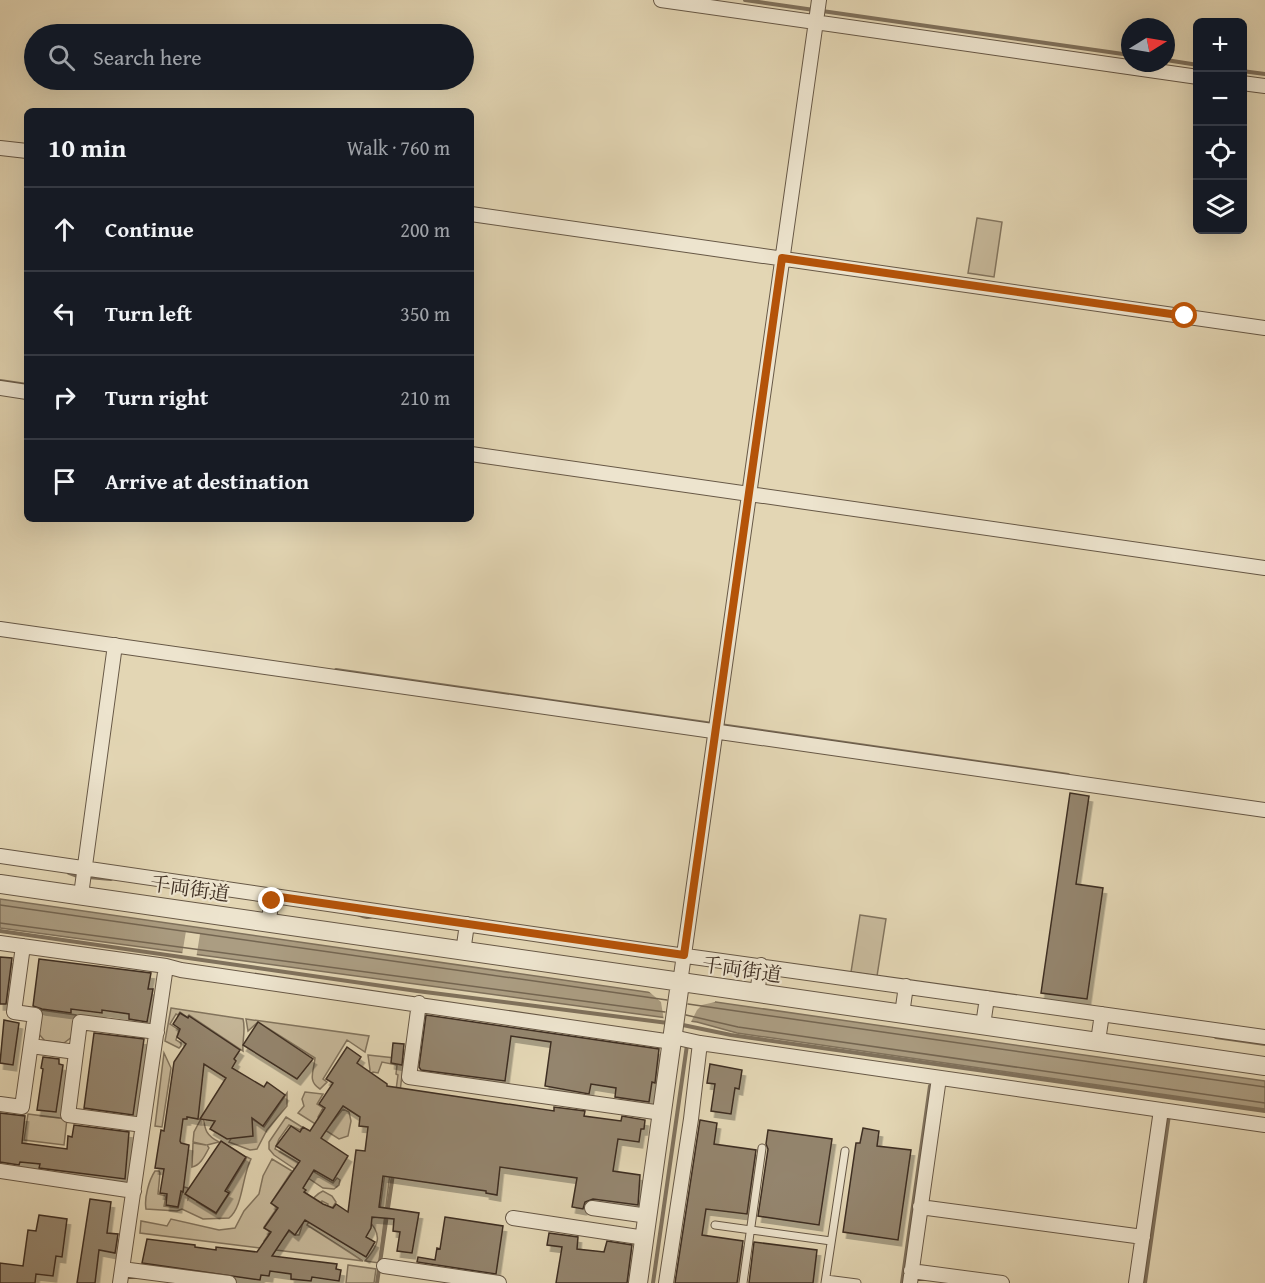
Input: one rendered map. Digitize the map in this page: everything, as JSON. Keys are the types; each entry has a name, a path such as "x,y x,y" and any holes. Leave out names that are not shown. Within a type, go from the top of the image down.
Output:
{"street":[{"path":"660,0 817,11 1193,76"},
{"path":"638,1283 817,11"},
{"path":"1247,84 1265,86"},
{"path":"0,147 24,151"},
{"path":"474,214 1265,328"},
{"path":"0,388 24,392"},
{"path":"474,454 1265,568"},
{"path":"0,629 715,726 962,767 1265,810"},
{"path":"84,879 115,645"},
{"path":"0,856 84,879 466,935 684,955 761,965 906,986 986,1008 1101,1024 1265,1037"},
{"name":"千両街道","path":"0,884 84,879 466,935 679,988 757,994 902,1014 986,1008 1101,1024 1265,1066"},
{"path":"0,943 419,1004 673,1035 700,1043 1265,1125"},
{"path":"0,1104 22,1107 31,1046 35,1015 14,1012 23,946"},
{"path":"757,994 761,965"},
{"path":"120,1283 166,966"},
{"path":"902,1014 906,986"},
{"path":"419,1004 409,1077 663,1113"},
{"path":"143,1125 68,1115 80,1022 157,1032"},
{"path":"666,1283 700,1043"},
{"path":"31,1046 76,1053"},
{"path":"939,1078 910,1277 1002,1283"},
{"path":"1136,1283 1161,1110"},
{"path":"0,1171 134,1191"},
{"path":"921,1207 1143,1238"},
{"path":"592,1208 648,1216"},
{"path":"513,1218 645,1238"},
{"path":"384,1266 499,1283"},
{"path":"122,1269 167,1279 229,1283"}],"lane":[{"path":"743,1283 762,1148"},
{"path":"845,1152 825,1281 857,1283"},
{"path":"715,1225 831,1241"}],"shaded area":[{"path":"977,218 1002,222 994,277 968,273"},
{"path":"860,915 886,919 877,976 851,972"},
{"path":"171,1008 243,1019 243,1051 189,1015 187,1017 180,1012 170,1024 179,1030 176,1040 181,1043 181,1046 179,1048 165,1041"},
{"path":"41,1010 76,1015 73,1036 64,1043 45,1041 38,1033"},
{"path":"246,1019 369,1036 365,1052 347,1040 323,1079 327,1082 320,1089 312,1079 315,1058 258,1022 248,1031"},
{"path":"164,1053 171,1068 162,1127 155,1126"},
{"path":"368,1055 404,1059 379,1263 365,1261 377,1240 376,1230 367,1219 376,1217 380,1209 398,1075 396,1074 397,1065 382,1062 378,1073 373,1072 366,1077 370,1070"},
{"path":"305,1092 323,1094 317,1104 323,1108 318,1117 330,1125 343,1109 349,1112 351,1121 348,1136 339,1139 298,1113 304,1106 302,1099"},
{"path":"287,1093 287,1106 267,1130 257,1149 250,1150 229,1142 242,1120 242,1112 264,1127"},
{"path":"28,1114 67,1119 64,1145 24,1140"},
{"path":"203,1115 208,1133 219,1142 207,1145 209,1148 202,1159 192,1167 193,1143 206,1145 193,1142 194,1132"},
{"path":"286,1117 302,1127 300,1130 289,1125 275,1149 333,1183 337,1178 340,1180 339,1185 334,1189 323,1188 274,1155 269,1149 269,1142"},
{"path":"247,1157 251,1159 240,1199 234,1213 229,1218 203,1219 182,1209 177,1211 146,1209 149,1184 155,1171 159,1171 158,1194 166,1196 164,1206 178,1208 184,1187 188,1188 188,1199 195,1188 202,1193 197,1202 216,1214 230,1192 227,1190"},
{"path":"272,1159 292,1171 271,1203 277,1208 264,1227 270,1232 264,1241 276,1248 289,1231 294,1235 299,1235 310,1204 323,1191 332,1196 336,1202 331,1210 326,1209 328,1204 322,1201 307,1225 363,1261 140,1233 141,1221 167,1226 171,1219 219,1230 235,1228 244,1211 259,1194 263,1176"},
{"path":"348,1265 376,1269 374,1283 346,1283"}],"water":[{"path":"0,899 1265,1081 1265,1109 737,1033 697,1022 0,928"}],"pier":[{"path":"0,929 182,955 186,931 200,934 196,959 24,935 0,931"},
{"path":"646,989 715,1000 715,1002 702,1005 690,1024 664,1021 661,1002"}],"building":[{"path":"1070,793 1089,796 1076,884 1103,888 1087,999 1041,993"},
{"path":"0,957 12,958 6,1004 0,1004"},
{"path":"39,959 151,973 148,989 153,989 147,1022 129,1019 129,1014 102,1010 102,1013 71,1009 71,1013 33,1006"},
{"path":"180,1013 188,1018 189,1016 240,1050 234,1059 236,1061 232,1068 264,1087 267,1082 285,1095 263,1126 252,1118 253,1136 227,1139 210,1129 215,1121 200,1119 226,1078 204,1064 198,1119 187,1117 183,1119 180,1141 189,1145 183,1192 181,1191 178,1207 166,1205 167,1194 160,1193 164,1169 155,1168 161,1130 164,1131 174,1062 186,1044 177,1037 180,1029 173,1024"},
{"path":"426,1015 659,1049 655,1083 652,1082 649,1102 615,1097 616,1088 591,1084 589,1094 545,1086 551,1042 511,1036 505,1081 421,1070 419,1067"},
{"path":"4,1020 19,1023 13,1065 0,1063"},
{"path":"258,1022 313,1059 297,1079 243,1045"},
{"path":"94,1033 144,1039 133,1115 84,1108"},
{"path":"393,1043 404,1044 402,1065 391,1063"},
{"path":"347,1047 361,1057 357,1063 387,1086 554,1111 554,1107 585,1111 584,1116 621,1121 622,1116 645,1120 639,1142 618,1139 613,1171 640,1175 638,1205 593,1199 585,1202 583,1209 572,1207 577,1178 500,1167 497,1195 486,1193 486,1191 383,1176 379,1207 419,1213 412,1253 397,1251 400,1232 393,1231 394,1219 372,1217 371,1228 366,1237 375,1242 366,1257 305,1220 295,1235 289,1230 272,1256 337,1264 336,1269 341,1270 339,1281 312,1277 311,1281 291,1279 291,1274 270,1271 269,1276 261,1275 260,1280 142,1263 147,1239 216,1250 216,1247 257,1252 271,1232 264,1228 278,1208 271,1203 300,1161 276,1146 291,1126 300,1132 303,1127 310,1131 325,1108 319,1104 333,1083 326,1079","holes":["343,1106 360,1117 359,1126 368,1127 365,1151 356,1150 348,1212 336,1204 333,1208 323,1204 304,1192 306,1190 303,1188 314,1170 333,1181 348,1156 321,1138"]},
{"path":"43,1057 59,1059 59,1064 63,1065 56,1112 37,1110"},
{"path":"710,1064 742,1070 739,1089 735,1088 731,1114 711,1111 715,1084 707,1083"},
{"path":"0,1113 25,1116 22,1143 67,1149 68,1136 72,1137 74,1125 129,1132 125,1179 39,1168 40,1164 20,1162 19,1165 0,1162"},
{"path":"700,1120 717,1123 714,1144 756,1150 747,1214 706,1209 702,1235 743,1241 737,1283 675,1283"},
{"path":"863,1128 879,1131 877,1146 911,1150 898,1240 843,1232 856,1143 860,1143"},
{"path":"768,1130 832,1139 819,1225 758,1216 768,1149 766,1144"},
{"path":"221,1141 246,1157 225,1191 229,1193 216,1213 185,1194"},
{"path":"90,1199 111,1202 107,1233 118,1234 115,1253 99,1250 95,1283 77,1283"},
{"path":"39,1215 67,1219 62,1257 56,1256 53,1276 36,1274 35,1283 0,1283 0,1263 23,1266 28,1230 36,1231"},
{"path":"445,1217 503,1226 496,1274 417,1262 418,1257 435,1260 437,1248 440,1249"},
{"path":"549,1233 578,1237 577,1249 604,1252 607,1241 632,1245 627,1283 556,1283 562,1247 547,1245"},
{"path":"754,1242 817,1250 813,1283 749,1283"}],"waterway":[{"path":"745,0 814,10"},
{"path":"822,11 1121,54"},
{"path":"1175,61 1193,64"},
{"path":"1247,72 1265,74"},
{"path":"0,381 24,385"},
{"path":"336,670 1068,775"},
{"path":"69,873 77,876 111,879"},
{"path":"355,913 366,917 373,916"},
{"path":"0,931 417,991 668,1023"},
{"path":"678,1024 731,1035 1265,1111"},
{"path":"1216,1037 1265,1044"},
{"path":"653,1283 687,1045"},
{"path":"902,1283 930,1086"},
{"path":"1145,1283 1169,1115"},
{"path":"377,1283 393,1174"}],"route":[{"path":"272,901 273,896 684,955 782,258 1185,316"}]}
